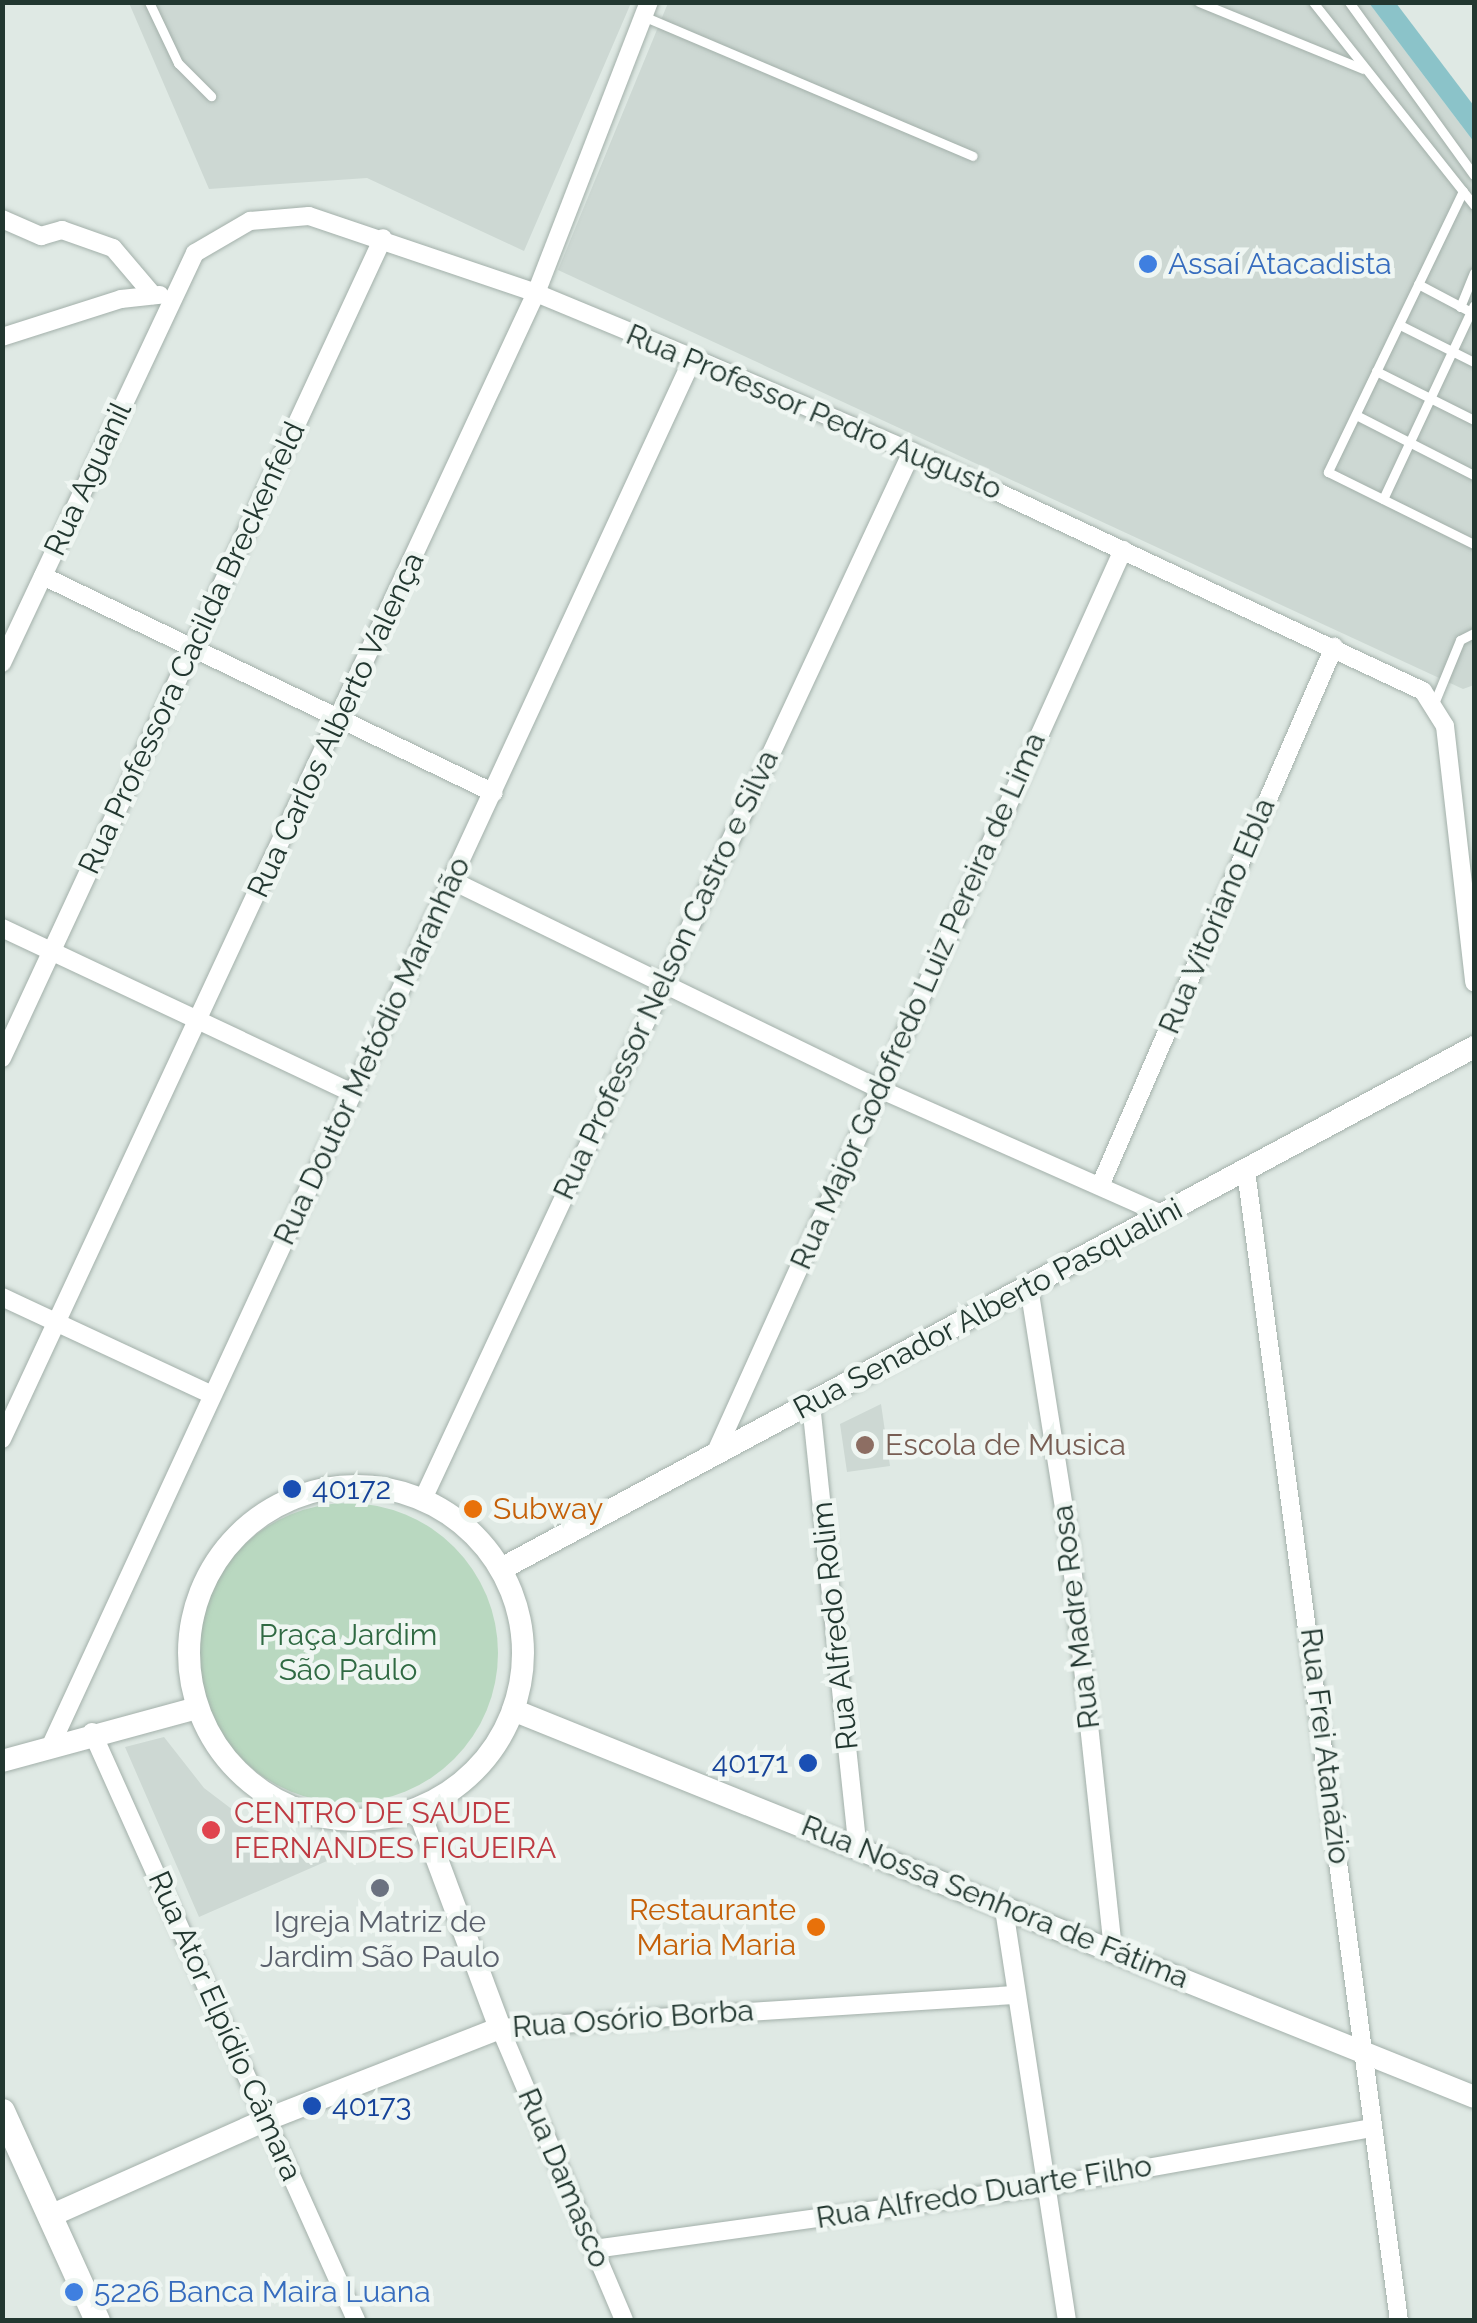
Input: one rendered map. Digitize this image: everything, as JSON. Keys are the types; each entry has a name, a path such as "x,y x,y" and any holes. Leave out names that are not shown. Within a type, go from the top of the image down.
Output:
{"main road":[{"path":"2,2110 98,2320"}],"street":[{"name":"Rua Carlos Alberto Valença","path":"2,1439 536,294 646,9"},
{"name":"Rua Professor Pedro Augusto","path":"162,294 195,253 250,221 309,216 383,238 536,294 912,452 1334,647 1434,701"},
{"path":"2,219 41,236 62,230 113,248 162,294"},
{"name":"Rua Professora Cacilda Breckenfeld","path":"2,1058 383,238"},
{"path":"2,337 47,318 162,294"},
{"name":"Rua Aguanil","path":"2,663 43,576 162,294"},
{"name":"Rua Doutor Metódio Maranhão","path":"51,1745 692,358"},
{"name":"Rua Professor Nelson Castro e Silva","path":"423,1500 912,452"},
{"name":"Rua Major Godofredo Luiz Pereira de Lima","path":"716,1454 875,1087 1123,550"},
{"path":"43,576 193,644 493,794"},
{"name":"Rua Vitoriano Ebla","path":"1100,1186 1334,647"},
{"path":"1434,701 1445,726 1474,982"},
{"path":"451,880 875,1087 1162,1214"},
{"path":"2,928 352,1094"},
{"name":"Rua Senador Alberto Pasqualini","path":"501,1569 1474,1047"},
{"name":"Rua Frei Atanázio","path":"1246,1172 1399,2320"},
{"name":"Rua Madre Rosa","path":"1029,1287 1070,1547 1113,1947"},
{"path":"2,1297 210,1394"},
{"name":"Rua Alfredo Rolim","path":"810,1404 858,1848"},
{"path":"383,1485 423,1500 468,1528 501,1569 520,1618 523,1670 513,1710 487,1757 419,1811 372,1820 322,1817 275,1800 234,1770 197,1708 187,1656 190,1618 202,1582 236,1535 275,1507 322,1488 383,1485"},
{"path":"2,1761 92,1732 197,1708"},
{"name":"Rua Nossa Senhora de Fátima","path":"513,1710 1004,1909 1113,1947 1474,2098"},
{"name":"Rua Ator Elpídio Câmara","path":"92,1732 356,2320"},
{"name":"Rua Damasco","path":"419,1811 500,2028 624,2320"},
{"path":"1004,1909 1014,1995 1067,2320"},
{"name":"Rua Osório Borba","path":"50,2216 268,2119 500,2028 1014,1995"},
{"name":"Rua Alfredo Duarte Filho","path":"594,2249 1046,2186 1372,2128"}],"lane":[{"path":"148,2 178,64 211,96"},
{"path":"1199,2 1365,70"},
{"path":"1314,2 1474,205"},
{"path":"1349,2 1474,175"},
{"path":"646,9 973,156"},
{"path":"1463,191 1328,472 1474,544"},
{"path":"1460,306 1474,273"},
{"path":"1383,499 1473,310 1418,284"},
{"path":"1400,325 1474,362"},
{"path":"1376,371 1474,420"},
{"path":"1356,415 1474,475"},
{"path":"1434,701 1460,640 1474,632"}],"shaded area":[{"path":"129,3 631,3 524,251 367,178 209,189"},
{"path":"668,3 1369,3 1474,142 1474,685 1463,689 558,270"},
{"name":"Escola de Musica","path":"881,1404 890,1466 847,1472 840,1424"},
{"name":"CENTRO DE SAUDE FERNANDES FIGUEIRA","path":"164,1737 204,1788 254,1826 303,1844 352,1850 199,1917 125,1747"}],"green space":[{"name":"Praça Jardim São Paulo","path":"348,1503 405,1514 454,1547 487,1596 498,1653 487,1710 454,1759 405,1792 348,1803 291,1792 242,1759 209,1710 198,1653 209,1596 242,1547 291,1514"}],"water":[{"path":"1369,3 1396,3 1474,106 1474,142"}],"place":[{"name":"Assaí Atacadista","path":"1148,264"},
{"name":"Escola de Musica","path":"865,1445"},
{"name":"40172","path":"292,1489"},
{"name":"Subway","path":"473,1509"},
{"name":"40171","path":"808,1763"},
{"name":"CENTRO DE SAUDE FERNANDES FIGUEIRA","path":"211,1830"},
{"name":"Igreja Matriz de Jardim São Paulo","path":"380,1888"},
{"name":"Restaurante Maria Maria","path":"816,1927"},
{"name":"40173","path":"312,2106"},
{"name":"5226 Banca Maira Luana","path":"74,2292"}]}
